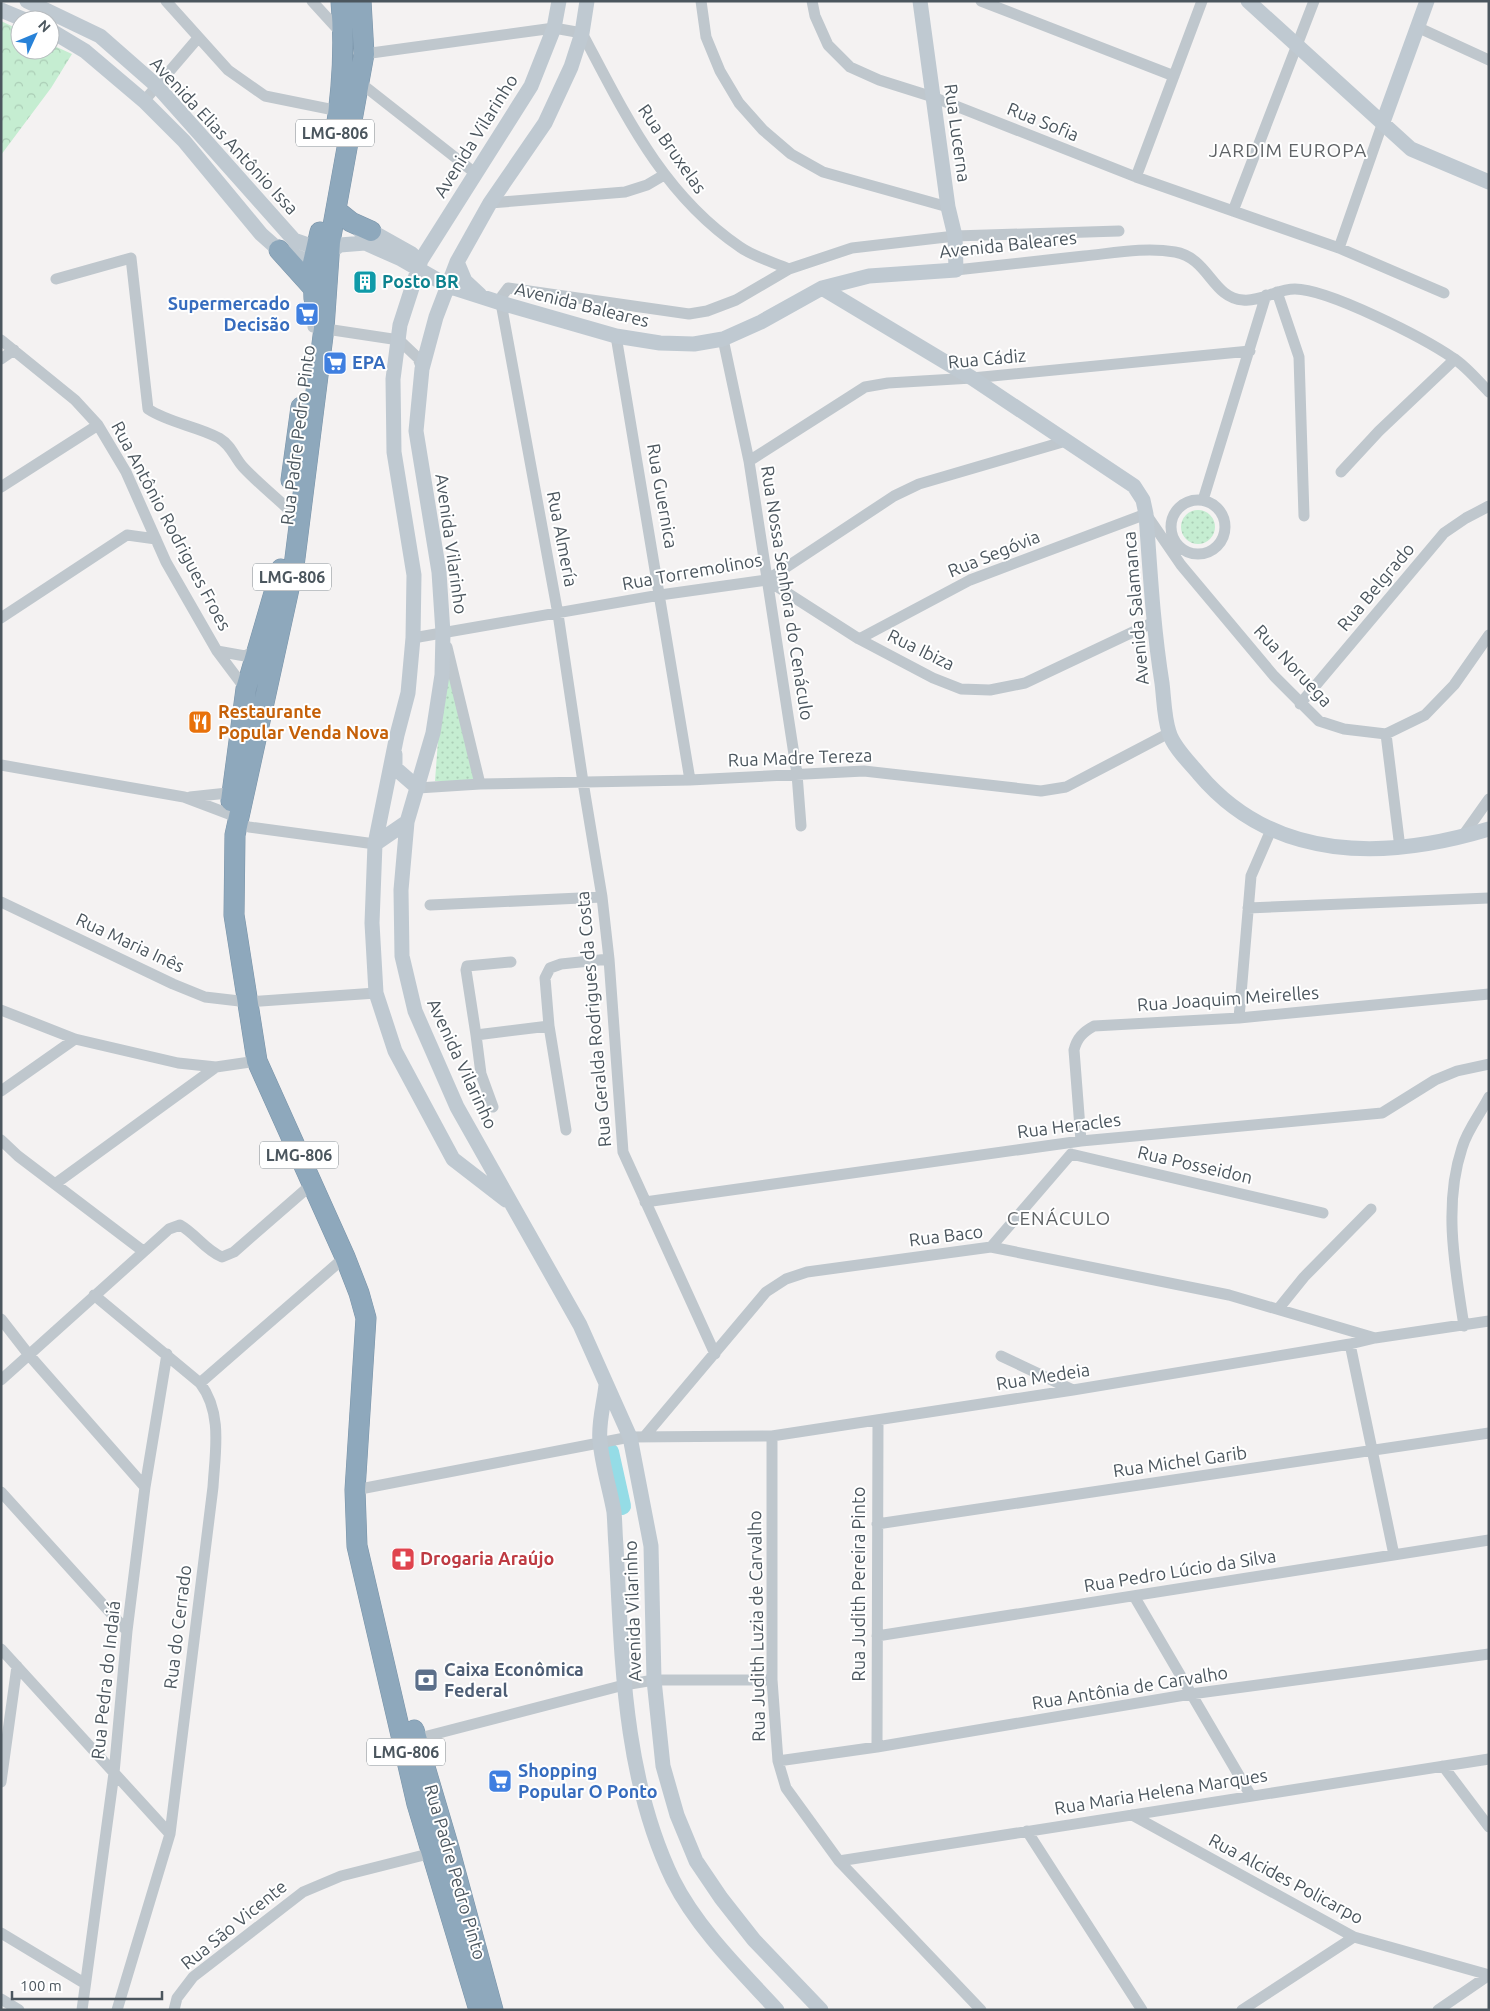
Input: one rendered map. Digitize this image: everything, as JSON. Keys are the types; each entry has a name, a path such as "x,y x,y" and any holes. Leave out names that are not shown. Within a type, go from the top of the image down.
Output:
{"highway":[{"name":"Rua Padre Pedro Pinto","path":"238,792 257,744 294,566 318,328 323,251 339,111 344,36 341,1"},
{"name":"Rua Padre Pedro Pinto","path":"361,1 364,54 336,210 323,251 315,290 318,328 288,509 282,567 246,689 235,824 234,915 257,1061 345,1257 359,1293 366,1318 359,1484 368,1545 410,1741 417,1804 478,2010"},
{"path":"336,210 351,222 372,231"},
{"path":"279,250 315,290"},
{"name":"Rua Padre Pedro Pinto","path":"410,1741 449,1848 493,2010"}],"main road":[{"name":"Avenida Elias Antônio Issa","path":"27,1 100,36 158,86 294,240 323,251"},
{"name":"Avenida Vilarinho","path":"514,1208 453,1159 395,1052 376,993 372,923 375,844 397,735 408,693 413,638 414,575 393,444 393,379 400,325 420,265 475,172 531,86 554,28 559,1"},
{"name":"Avenida Vilarinho","path":"587,1 582,33 571,67 545,123 490,203 457,262 436,317 422,369 416,431 439,572 443,633 442,675 433,733 407,822 401,890 402,956 414,1011 457,1107 580,1325 607,1383 637,1437 651,1546 654,1680 663,1766 677,1815 696,1861 722,1898 754,1940 821,2010"},
{"name":"Rua Lucerna","path":"920,1 948,207 954,236 956,270"},
{"path":"1248,1 1297,43 1411,149 1489,182"},
{"path":"1383,122 1427,1"},
{"name":"Avenida Elias Antônio Issa","path":"60,36 85,51 144,102 184,141 261,234 279,250 323,251"},
{"path":"323,251 346,235 372,231"},
{"name":"Avenida Baleares","path":"372,231 448,286 616,336 660,343 694,344 723,338 761,322 822,288 869,276 956,270"},
{"name":"Avenida Baleares","path":"323,251 340,246 365,243 420,265"},
{"name":"Avenida Baleares","path":"457,262 465,280 484,297"},
{"name":"Avenida Salamanca","path":"822,288 972,378 1134,486 1143,500 1146,514 1154,622 1169,733 1210,787 1271,830 1318,845 1360,849 1400,848 1462,837 1489,829"},
{"path":"397,735 394,766 418,788"},
{"path":"375,844 407,822"},
{"path":"599,1436 607,1383"},
{"name":"Avenida Vilarinho","path":"599,1436 614,1514 624,1685 636,1765 650,1822 674,1881 704,1927 777,2010"}],"street":[{"path":"166,1 228,70 266,96 339,111"},
{"path":"312,1 344,36"},
{"path":"701,1 706,37 720,71 739,103 763,130 791,154 823,172 948,207"},
{"name":"Rua Sofia","path":"812,1 815,16 828,45 850,67 879,80 933,97 1136,177 1339,248"},
{"path":"982,1 1174,76"},
{"path":"1136,177 1202,1"},
{"path":"1233,211 1314,1"},
{"path":"1417,27 1489,60"},
{"path":"364,54 554,28 582,33"},
{"name":"Rua Bruxelas","path":"582,33 636,136 664,175 696,213 742,248 789,269"},
{"path":"144,102 198,38"},
{"path":"358,81 475,172"},
{"path":"1383,122 1339,248 1444,293"},
{"path":"490,203 625,192 647,185 664,175"},
{"name":"Avenida Baleares","path":"501,303 502,296 508,288 690,314 708,311 736,300 789,269 852,248 954,236 1119,231"},
{"name":"Avenida Baleares","path":"956,270 1142,250 1175,252 1192,257 1204,268 1215,285 1231,297 1244,300 1294,289 1319,293 1414,335 1455,359 1489,392"},
{"path":"56,279 131,258 148,409 158,416 218,438 227,444 242,465 288,509"},
{"path":"1277,292 1299,358 1304,516"},
{"path":"1203,500 1266,296"},
{"name":"Rua Almería","path":"501,303 558,614 582,782"},
{"path":"318,328 399,340 418,358 422,369"},
{"name":"Rua Guernica","path":"616,336 690,780"},
{"name":"Rua Nossa Senhora do Cenáculo","path":"723,338 749,461 797,774 801,826"},
{"name":"Rua Antônio Rodrigues Froes","path":"1,340 75,400 98,425 126,472 166,562 217,651 246,689 252,707 257,744"},
{"path":"1,359 14,350"},
{"name":"Rua Cádiz","path":"749,461 865,386 972,378 1250,351"},
{"path":"1341,472 1379,431 1455,359"},
{"path":"1,487 98,425"},
{"name":"Rua Torremolinos","path":"413,638 660,595 767,580 894,496 910,488 1066,441"},
{"path":"1195,500 1203,500 1212,504 1223,518 1224,536 1212,550 1204,553 1186,551 1174,539 1172,522 1179,507 1195,500"},
{"name":"Rua Belgrado","path":"1300,704 1444,533 1466,518 1489,506"},
{"path":"1146,514 1172,522"},
{"name":"Rua Noruega","path":"1146,514 1181,565 1300,704 1319,721 1344,730 1386,734"},
{"name":"Rua Segóvia","path":"860,639 970,580 1146,514"},
{"path":"1,618 127,535 156,539"},
{"path":"1181,565 1186,551"},
{"name":"Rua Ibiza","path":"767,580 860,639 933,678 961,689 990,690 1025,683 1154,622"},
{"path":"443,633 480,784"},
{"path":"1400,848 1386,734 1425,715 1454,685 1489,634"},
{"name":"Rua Antônio Rodrigues Froes","path":"217,651 245,656 257,650"},
{"name":"Rua Madre Tereza","path":"418,788 480,784 690,780 864,771 1041,791 1066,787 1169,733"},
{"path":"1,765 184,797 238,792"},
{"name":"Rua Geralda Rodrigues da Costa","path":"582,782 602,897 609,959 623,1152 715,1354"},
{"path":"184,797 235,824 375,844"},
{"path":"1462,837 1489,799"},
{"path":"1239,1018 1251,876 1271,830"},
{"path":"430,905 602,897"},
{"path":"1248,908 1489,898"},
{"name":"Rua Maria Inês","path":"1,902 205,997 248,1002 376,993"},
{"path":"566,1130 549,1026 545,978 550,968 561,964 609,959"},
{"path":"493,1107 482,1074 466,970 467,966 511,962"},
{"name":"Rua Joaquim Meirelles","path":"1081,1141 1074,1050 1077,1040 1084,1032 1094,1026 1239,1018 1489,994"},
{"path":"1,1010 75,1039 178,1063 216,1067 257,1061"},
{"path":"476,1035 549,1026"},
{"path":"1,1091 75,1039"},
{"name":"Rua Heracles","path":"645,1202 1066,1142 1382,1113 1435,1080 1457,1071 1489,1064"},
{"path":"55,1184 216,1067"},
{"path":"1464,1326 1453,1256 1452,1194 1462,1147 1489,1097"},
{"path":"1,1140 18,1156 143,1251"},
{"path":"991,1247 1071,1154 1066,1142"},
{"name":"Rua Posseidon","path":"1071,1154 1323,1213"},
{"path":"1,1380 169,1229 180,1226 190,1231 211,1252 222,1257 234,1252 312,1184"},
{"path":"1279,1308 1304,1277 1371,1209"},
{"name":"Rua Baco","path":"637,1437 715,1354 766,1292 786,1279 807,1272 991,1247 1229,1295 1279,1308 1375,1338"},
{"path":"200,1383 345,1257"},
{"name":"Rua do Cerrado","path":"94,1295 200,1383 213,1407 216,1436 213,1478 170,1834 117,2010"},
{"path":"1,1319 29,1356 145,1487"},
{"name":"Rua Medeia","path":"359,1484 599,1436 772,1436 1072,1390 1350,1344 1375,1338 1489,1322"},
{"path":"1350,1344 1394,1555"},
{"name":"Rua Pedra do Indaiá","path":"82,2010 84,1983 114,1773 127,1630 145,1487 167,1354"},
{"path":"1001,1356 1072,1390"},
{"name":"Rua Judith Pereira Pinto","path":"877,1747 878,1420"},
{"name":"Rua Michel Garib","path":"877,1524 1372,1452 1489,1433"},
{"name":"Rua Judith Luzia de Carvalho","path":"772,1436 772,1680 778,1761 786,1788 796,1805 839,1861 981,2010"},
{"path":"1,1492 127,1630"},
{"name":"Rua Pedro Lúcio da Silva","path":"877,1636 1489,1540"},
{"path":"1134,1596 1251,1796"},
{"path":"1,1649 170,1834"},
{"name":"Rua Antônia de Carvalho","path":"778,1761 877,1747 1191,1694 1489,1654"},
{"path":"1,1782 17,1666"},
{"path":"410,1741 624,1685 654,1680 772,1680"},
{"name":"Rua Maria Helena Marques","path":"839,1861 1489,1759"},
{"path":"1442,1766 1489,1827"},
{"name":"Rua Alcides Policarpo","path":"1132,1815 1354,1937 1489,1975"},
{"path":"1027,1831 1142,2010"},
{"name":"Rua São Vicente","path":"174,2010 177,1998 193,1977 303,1892 341,1876 432,1853"},
{"path":"1,1933 84,1983"},
{"path":"1242,2010 1354,1937"},
{"path":"1438,2010 1489,1975"},
{"path":"1,1999 19,2010"}],"green space":[{"path":"1,21 10,25 10,60 60,60 60,49 72,54 51,88 1,155"},
{"path":"1198,510 1205,511 1210,515 1214,520 1214,534 1210,539 1205,543 1198,544 1191,543 1186,539 1182,534 1181,527 1182,520 1186,515 1191,511"},
{"path":"445,647 476,781 435,781"}],"waterway":[{"path":"610,1452 622,1506"}],"place":[{"name":"Posto BR","path":"365,282"},
{"name":"Supermercado Decisão","path":"307,314"},
{"name":"EPA","path":"335,363"},
{"name":"Restaurante Popular Venda Nova","path":"200,722"},
{"name":"Drogaria Araújo","path":"403,1559"},
{"name":"Caixa Econômica Federal","path":"426,1680"},
{"name":"Shopping Popular O Ponto","path":"500,1781"}],"district":[{"name":"JARDIM EUROPA","path":"1288,150"},
{"name":"CENÁCULO","path":"1059,1218"}]}
